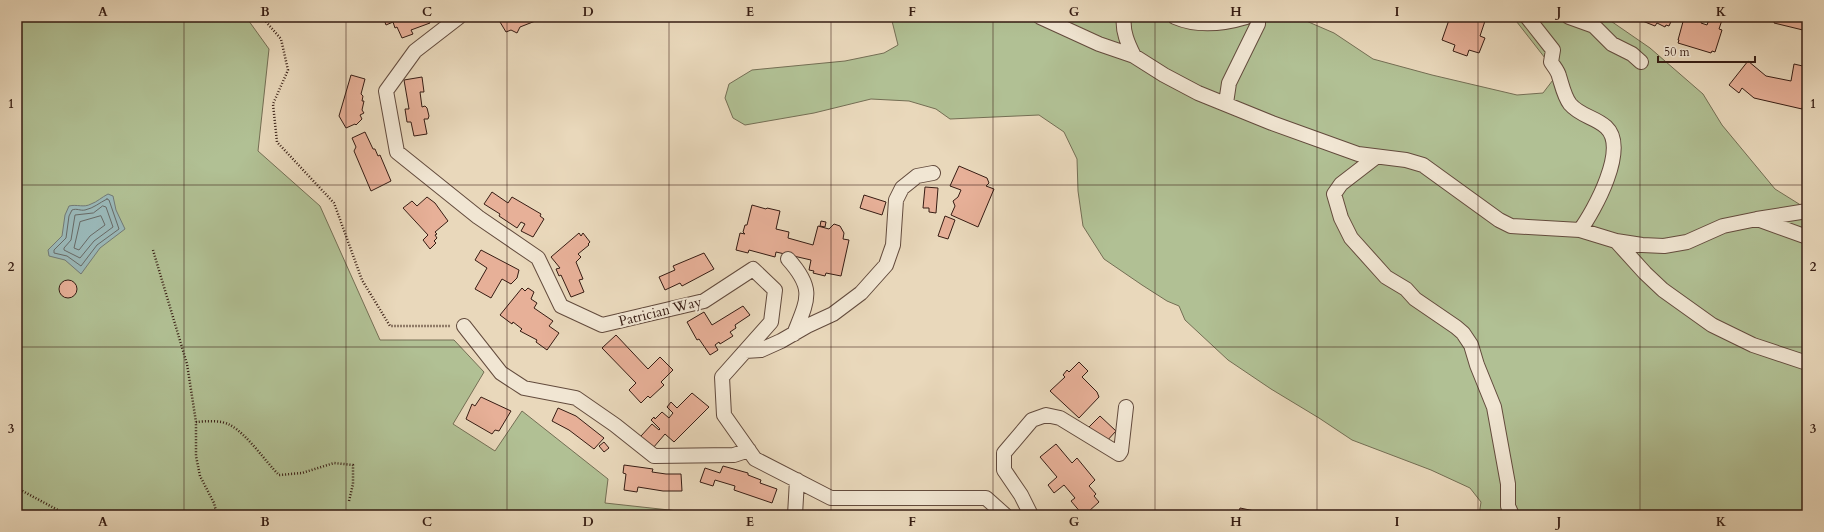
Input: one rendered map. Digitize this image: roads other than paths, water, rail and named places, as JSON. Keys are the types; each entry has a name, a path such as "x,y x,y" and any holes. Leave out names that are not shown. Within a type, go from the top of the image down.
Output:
{"street":[{"name":"Patrician Way","path":"459,17 415,51 386,91 397,152 478,216 538,258 561,306 602,325 704,301 753,269 775,290 771,322 722,377 724,415 755,459 831,498 986,498 1005,515"},
{"path":"1040,17 1099,44 1134,56 1164,75 1198,93 1226,104 1358,154 1406,160 1423,165 1499,220 1511,226 1580,230 1616,240 1642,245 1664,246 1687,242 1723,226 1807,211"},
{"path":"1124,17 1123,24 1127,40 1134,56"},
{"path":"1174,17 1199,24 1222,23 1246,17"},
{"path":"1226,104 1228,83 1258,24 1258,17"},
{"path":"1527,17 1553,50 1551,62 1559,74 1569,103 1578,112 1606,127 1613,139 1614,149 1608,176 1600,198 1591,216 1580,230"},
{"path":"1569,17 1594,26 1612,44 1632,54 1641,62"},
{"path":"1376,157 1340,184 1334,194 1341,218 1351,238 1386,277 1406,289 1415,299 1456,327 1471,345 1477,365 1494,407 1508,484 1508,506 1512,515"},
{"path":"745,351 761,350 794,334 833,314 861,292 886,265 893,245 896,200 902,188 917,176 933,173"},
{"path":"1757,219 1807,237"},
{"path":"1616,240 1645,273 1663,290 1712,325 1753,345 1807,363"},
{"path":"788,259 806,283 807,293 804,309 794,334"},
{"path":"464,326 501,373 524,388 576,398 616,426 654,456 734,455 749,450"},
{"path":"1031,515 1021,495 1004,470 1004,453 1016,437 1032,420 1046,415 1060,418 1119,454 1121,451 1126,407"},
{"path":"795,515 796,480"}],"water":[{"path":"108,194 113,196 116,210 125,229 100,248 81,274 65,260 49,256 48,250 62,236 65,215 69,206 88,205"}]}
